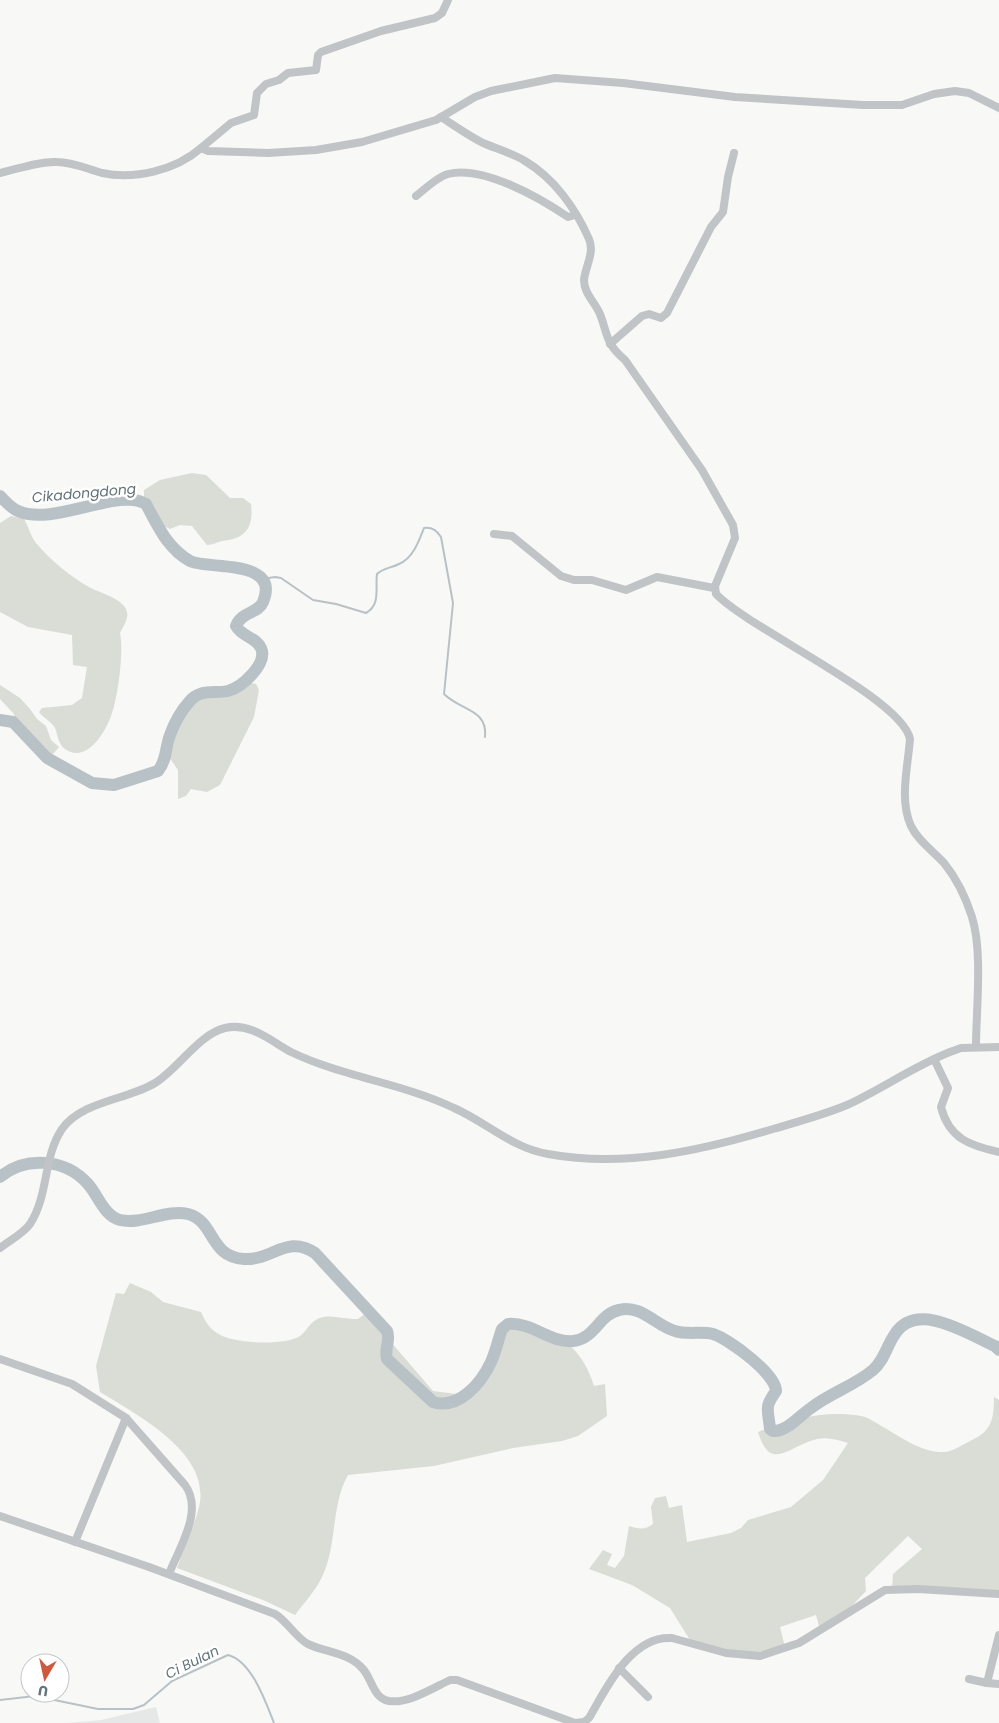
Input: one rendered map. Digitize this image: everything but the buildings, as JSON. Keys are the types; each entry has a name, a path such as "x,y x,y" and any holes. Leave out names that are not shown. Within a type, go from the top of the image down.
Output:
{"street":[{"path":"0,173 56,162 110,174 136,174 169,167 192,156 231,123 254,115 257,93 266,84 279,80 290,72 316,70 318,55 321,52 388,29 435,18 442,13 448,0"},
{"path":"201,148 208,151 259,153 316,150 362,142 441,117 475,97 491,92 540,80 568,78 735,97 863,105 902,105 934,94 955,91 969,93 999,108"},
{"path":"441,117 482,142 534,167 560,192 575,215 590,243 591,252 584,280 586,290 599,313 610,344 624,360 702,470 733,525 735,532 733,546 714,588"},
{"path":"610,344 642,316 649,314 661,318 667,313 711,227 723,212 734,153"},
{"path":"416,196 447,174 473,173 525,191 540,202 553,206 568,217 575,215"},
{"path":"494,534 512,536 561,576 570,579 589,579 626,590 657,577 714,588 720,598 854,684 899,719 908,730 910,738 905,797 910,824 916,835 952,873 964,894 972,919 977,958 976,1047"},
{"path":"0,1248 30,1224 42,1195 50,1156 56,1138 74,1117 155,1083 210,1036 226,1027 253,1030 312,1060 408,1090 455,1108 503,1137 527,1148 552,1155 608,1159 683,1153 807,1119 844,1106 950,1052 976,1047 999,1047"},
{"path":"934,1060 948,1088 941,1107 953,1131 967,1144 999,1152"},
{"path":"0,1359 72,1384 126,1418 185,1485 192,1496 193,1513 168,1574"},
{"path":"75,1542 126,1418"},
{"path":"0,1516 168,1574 274,1614 288,1624 306,1643 338,1652 364,1669 376,1692 389,1701 400,1701 450,1680 457,1680 579,1723 589,1718 619,1668 636,1650 655,1641 668,1638 726,1653 764,1656 809,1637 885,1590 918,1589 999,1594"},
{"path":"987,1683 999,1635"},
{"path":"619,1668 648,1697"},
{"path":"969,1679 999,1684"}],"shaded area":[{"path":"192,473 206,475 230,498 243,498 251,504 251,520 242,535 230,540 207,545 192,526 180,525 170,529 162,525 154,506 144,497 144,490 160,480"},
{"path":"11,516 24,519 36,543 61,567 89,587 116,599 127,612 127,619 120,633 120,674 111,716 94,744 80,753 73,753 63,747 55,728 39,712 42,708 72,705 82,698 87,667 73,665 72,635 28,627 0,612 0,523"},
{"path":"248,682 256,684 259,690 254,717 220,785 207,792 191,789 186,796 178,799 178,770 169,757 167,738 171,722 181,709 189,706 194,699 212,694 231,694"},
{"path":"0,685 20,698 37,719 46,726 51,740 59,747 53,754 41,756 20,737 14,714 0,699"},
{"path":"130,1283 151,1292 163,1302 201,1312 212,1329 224,1337 234,1340 271,1342 293,1339 300,1336 314,1321 320,1318 358,1319 366,1313 433,1391 457,1394 482,1382 496,1362 500,1336 515,1323 543,1329 565,1341 574,1350 589,1372 594,1386 605,1384 607,1416 578,1436 562,1441 513,1448 434,1466 348,1475 339,1499 327,1565 317,1587 295,1615 263,1600 177,1568 199,1507 200,1487 194,1469 183,1453 151,1424 100,1392 96,1366 116,1293 124,1294"},
{"path":"994,1397 999,1400 999,1596 892,1588 893,1574 922,1549 908,1536 865,1578 866,1591 848,1610 820,1630 816,1615 780,1627 785,1647 737,1656 690,1640 670,1608 632,1585 589,1569 603,1550 612,1554 607,1565 615,1568 624,1556 629,1526 642,1528 653,1524 651,1507 655,1498 666,1496 669,1508 682,1505 687,1542 731,1533 741,1528 748,1520 791,1507 823,1480 848,1443 821,1438 807,1442 782,1454 775,1454 769,1452 763,1445 758,1432 808,1417 847,1414 867,1418 921,1447 936,1452 947,1452 979,1436 988,1428 992,1417"},
{"path":"156,1707 160,1723 67,1723 101,1720"}],"waterway":[{"name":"Cikadongdong","path":"0,496 15,510 32,515 67,511 120,500 134,500 146,504 164,536 182,556 199,564 240,568 252,572 262,578 266,588 261,606 242,618 236,626 242,633 259,644 262,654 257,668 234,689 223,692 202,693 189,702 176,722 168,740 163,763 158,771 114,785 92,783 47,758 13,722 0,720"},
{"path":"262,579 281,578 313,600 336,604 366,613 371,610 376,601 377,574 408,558 415,549 424,528 434,530 441,537 453,603 444,694 478,716 485,728 485,737"},
{"name":"Cikadongdong","path":"0,1177 10,1170 33,1163 57,1165 79,1175 92,1189 105,1210 114,1218 128,1221 171,1214 188,1214 197,1218 203,1224 224,1252 233,1257 244,1259 254,1259 296,1246 315,1253 387,1331 387,1359 433,1402 442,1403 460,1399 475,1386 487,1370 502,1329 508,1324 525,1326 556,1339 573,1341 587,1336 612,1312 627,1309 641,1313 675,1331 713,1334 730,1343 750,1358 774,1384 776,1391 768,1405 770,1429 773,1431 778,1431 788,1426 818,1403 858,1381 873,1370 880,1362 895,1334 905,1324 916,1320 929,1320 957,1328 995,1346 999,1350"},
{"name":"Ci Bulan","path":"0,1700 35,1696 98,1709 133,1709 144,1705 172,1681 228,1655 237,1659 251,1674 274,1723"}]}
